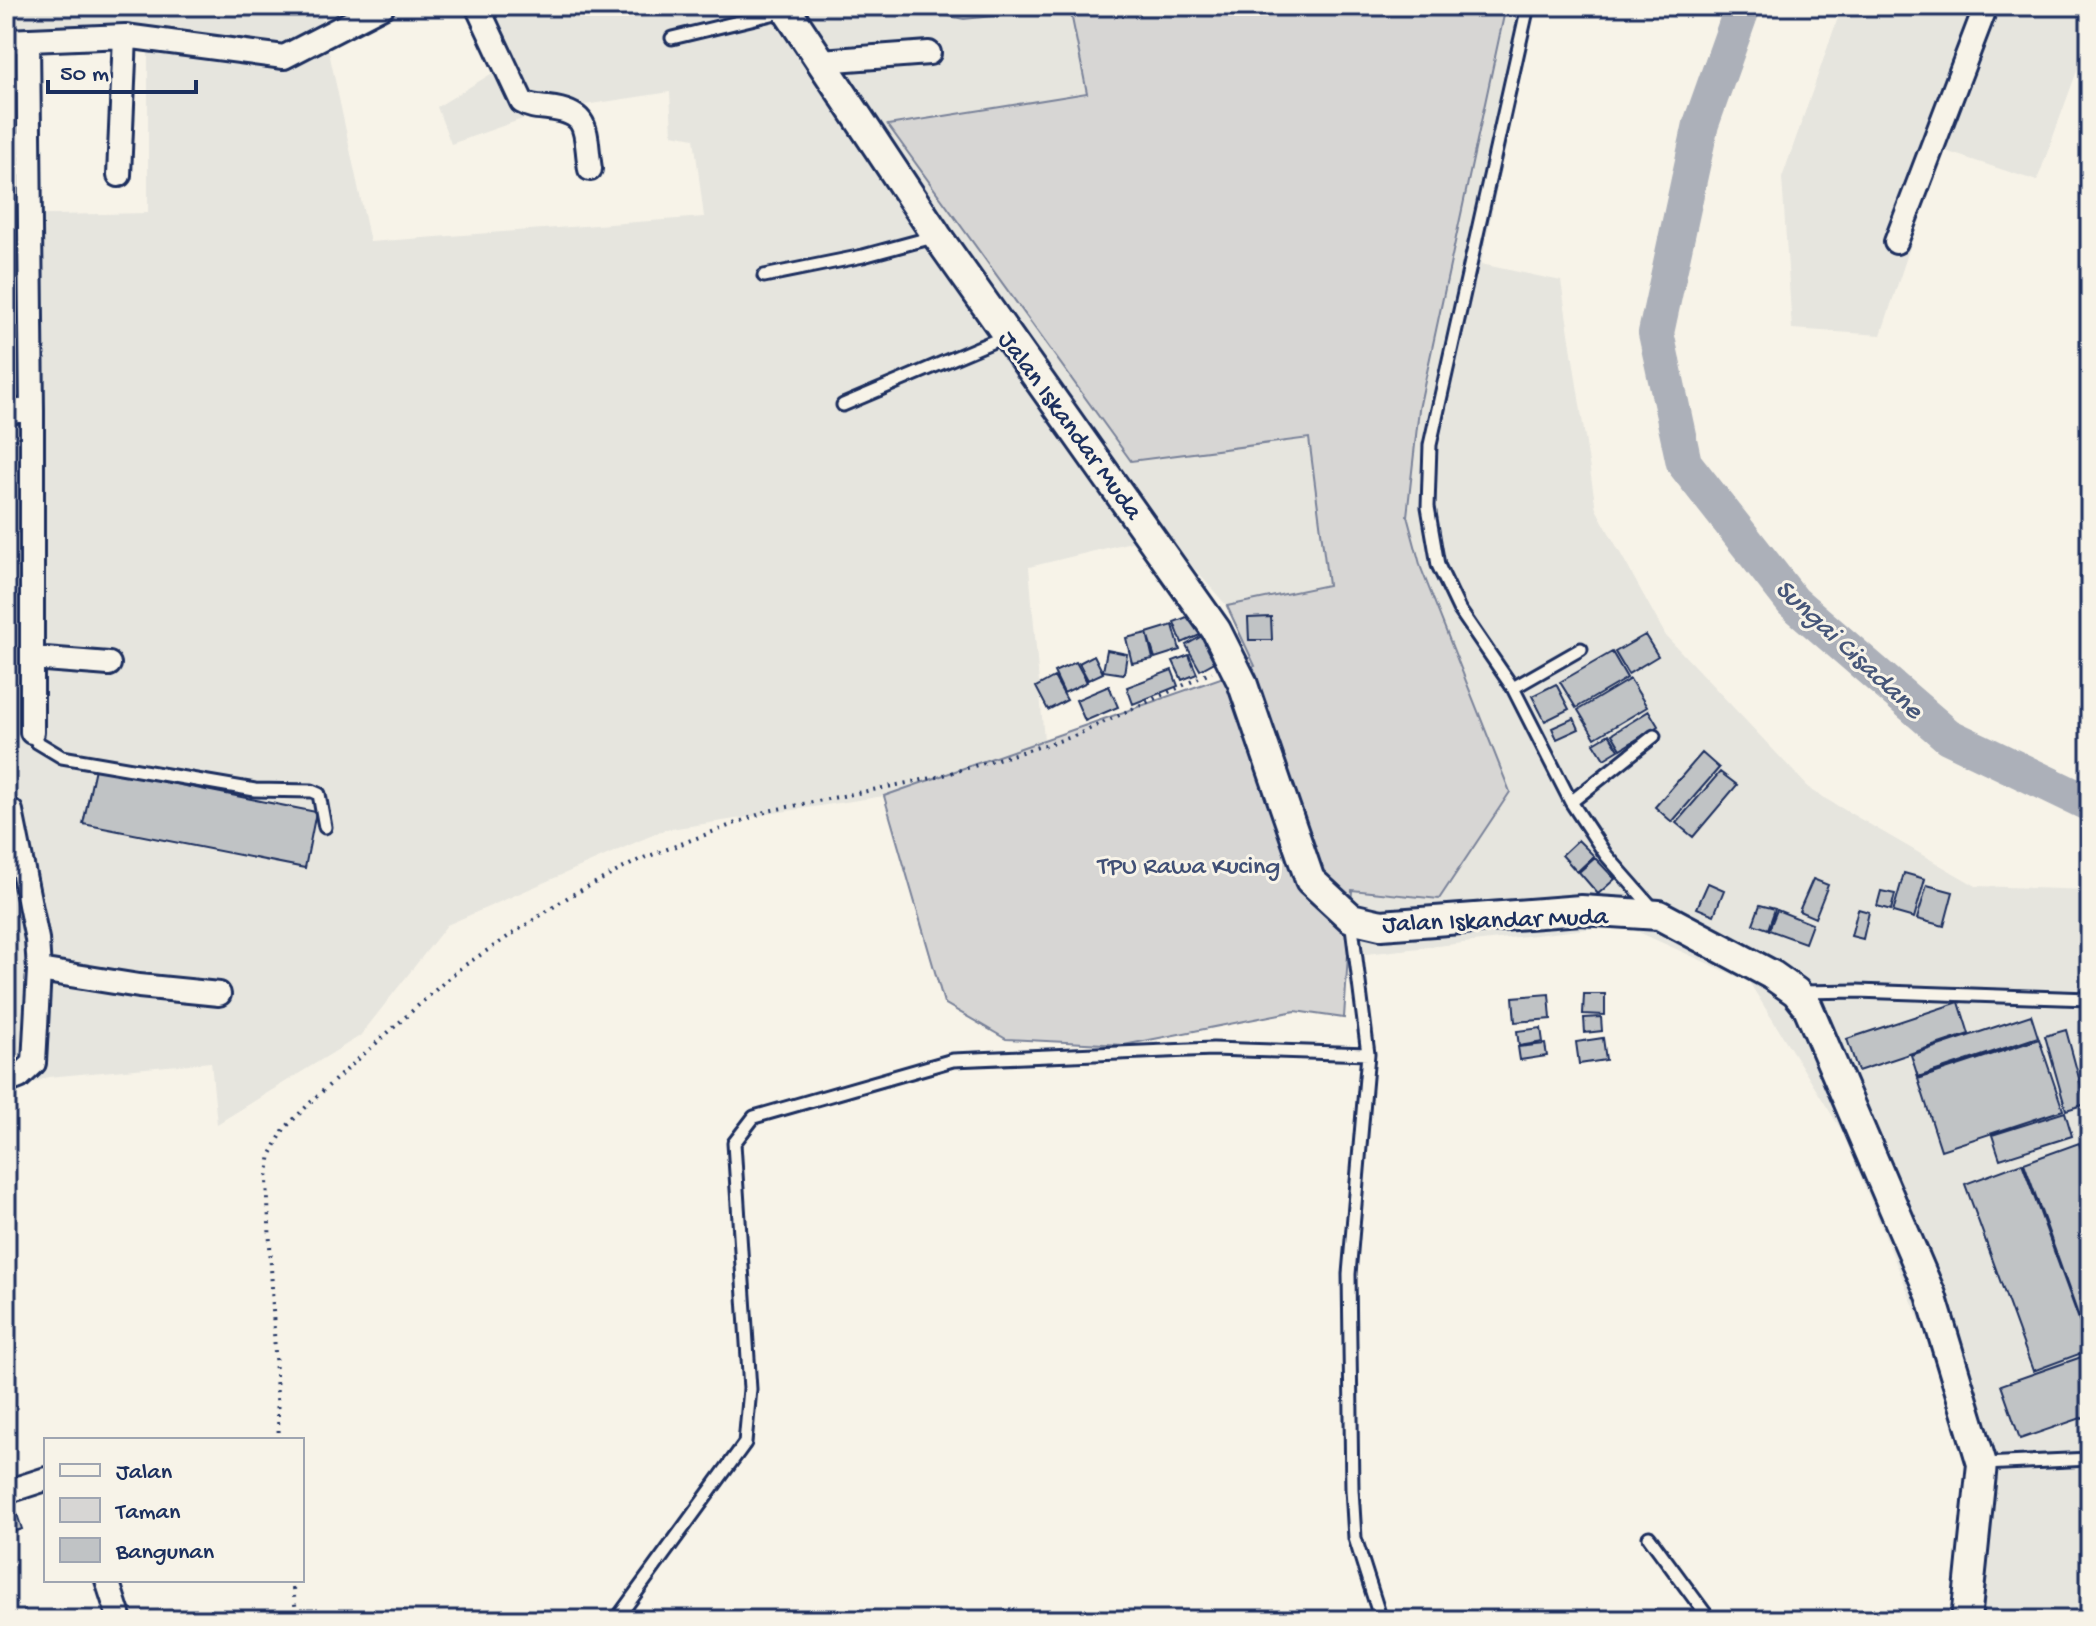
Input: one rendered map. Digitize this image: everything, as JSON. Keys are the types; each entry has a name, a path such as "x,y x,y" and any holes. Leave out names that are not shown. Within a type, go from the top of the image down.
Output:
{"street":[{"path":"32,732 32,411 17,41 125,36 284,57 383,6"},
{"path":"477,6 522,102 529,106 571,110 580,119 590,169"},
{"path":"1896,242 1986,6"},
{"name":"Jalan Iskandar Muda","path":"786,8 937,236 1216,630 1242,682 1310,880 1351,918 1381,925 1581,910 1659,915 1772,975 1796,992 1808,1007 1931,1295 1982,1464 1966,1620"},
{"path":"119,175 125,36"},
{"path":"821,61 929,53"},
{"path":"6,411 32,411"},
{"path":"32,658 109,664"},
{"path":"6,808 11,811 17,840 37,939 39,970 34,1063 19,1077 6,1082"},
{"path":"39,970 139,986 219,994"},
{"path":"6,1492 44,1480"},
{"path":"108,1582 120,1620"}],"lane":[{"path":"1528,6 1430,445 1428,507 1438,565 1459,609 1513,688 1571,802 1606,855 1659,915"},
{"path":"672,38 786,8"},
{"path":"764,276 863,256 937,236"},
{"path":"843,405 1008,335"},
{"path":"1513,688 1581,649"},
{"path":"32,732 37,742 62,757 255,790 312,791 319,794 322,800 325,827"},
{"path":"1571,802 1654,736"},
{"path":"1351,918 1368,1054 1349,1274 1352,1489 1355,1538 1381,1620"},
{"path":"1796,992 1857,991 2090,999"},
{"path":"616,1620 745,1443 750,1389 734,1143 754,1117 953,1060 1213,1049 1368,1054"},
{"path":"1982,1464 2090,1459"},
{"path":"1649,1537 1710,1620"}],"path":[{"path":"279,1438 267,1180 271,1154 284,1129 316,1097 459,969 570,896 641,859 768,811 937,777 1072,737 1233,663"},
{"path":"292,1582 297,1620"}],"shaded area":[{"path":"6,6 319,6 370,242 704,217 694,138 672,134 670,92 545,111 451,144 437,107 499,69 470,6 897,6 964,19 1070,7 1088,93 888,125 1131,461 1309,438 1329,586 1227,606 1164,534 1029,567 1044,740 884,796 664,830 447,925 360,1036 217,1124 211,1062 48,1077 6,1094 6,216 148,213 148,39 6,37"},
{"path":"1506,6 1535,6 1481,264 1561,281 1596,509 1666,636 1812,791 1976,886 2090,890 2090,1620 1955,1620 1976,1458 1842,1131 1749,982 1623,925 1348,956 1352,890 1421,568 1407,516 1419,409"},
{"path":"1842,6 2090,6 2090,35 2037,181 1942,150 1881,335 1792,329 1782,178"}],"green space":[{"name":"TPU Rawa Kucing","path":"897,6 1506,6 1419,409 1407,516 1421,568 1510,792 1439,899 1352,890 1344,1018 1295,1011 1124,1045 1006,1039 944,1003 884,796 1255,666 1227,606 1328,585 1309,438 1131,461 888,125 1087,93 1070,8 964,19"}],"building":[{"path":"1192,615 1200,635 1182,643 1174,622"},
{"path":"1271,617 1272,640 1249,640 1248,618"},
{"path":"1173,625 1180,650 1155,658 1147,633"},
{"path":"1147,633 1153,659 1132,663 1126,638"},
{"path":"1204,635 1218,660 1200,670 1186,645"},
{"path":"1645,635 1658,656 1628,674 1615,652"},
{"path":"1107,650 1127,654 1124,674 1103,671"},
{"path":"1612,652 1627,678 1576,708 1560,682"},
{"path":"1094,655 1103,673 1088,680 1079,663"},
{"path":"1189,655 1197,674 1182,680 1173,661"},
{"path":"1076,662 1087,682 1064,693 1054,672"},
{"path":"1172,670 1178,686 1133,704 1127,687"},
{"path":"1054,677 1067,700 1048,710 1036,687"},
{"path":"1630,679 1647,707 1595,738 1578,710"},
{"path":"1556,684 1569,709 1545,721 1532,696"},
{"path":"1109,686 1118,707 1085,721 1076,700"},
{"path":"1649,711 1658,726 1621,749 1612,734"},
{"path":"1574,718 1579,729 1557,739 1552,728"},
{"path":"1609,734 1619,750 1604,759 1594,743"},
{"path":"1702,753 1719,768 1672,822 1655,807"},
{"path":"95,768 316,812 305,868 83,824"},
{"path":"1720,772 1737,785 1693,837 1676,823"},
{"path":"1578,840 1594,856 1577,872 1562,855"},
{"path":"1595,858 1615,879 1598,894 1579,872"},
{"path":"1904,873 1925,879 1914,918 1893,912"},
{"path":"1813,879 1828,885 1815,918 1799,911"},
{"path":"1708,883 1724,890 1714,915 1697,908"},
{"path":"1927,885 1953,892 1944,926 1917,919"},
{"path":"1881,891 1895,894 1891,910 1877,906"},
{"path":"1760,905 1775,909 1768,929 1753,924"},
{"path":"1858,909 1869,912 1863,939 1851,936"},
{"path":"1777,910 1812,924 1805,943 1769,930"},
{"path":"1549,994 1551,1019 1515,1022 1513,997"},
{"path":"1584,994 1605,994 1605,1015 1583,1014"},
{"path":"1959,1002 1969,1034 1858,1071 1847,1039"},
{"path":"2031,1015 2038,1037 1918,1077 1911,1055"},
{"path":"1601,1017 1602,1031 1585,1033 1584,1018"},
{"path":"1541,1028 1543,1042 1519,1046 1517,1031"},
{"path":"2066,1030 2086,1104 2066,1110 2045,1036"},
{"path":"1603,1038 1606,1060 1579,1064 1576,1042"},
{"path":"2039,1039 2063,1110 1941,1150 1918,1079"},
{"path":"1545,1044 1547,1056 1520,1060 1518,1047"},
{"path":"2065,1112 2072,1136 2000,1159 1992,1135"},
{"path":"2079,1143 2090,1175 2090,1348 2024,1163"},
{"path":"2022,1163 2090,1350 2033,1371 1965,1184"},
{"path":"2090,1354 2090,1415 2020,1439 2001,1385"},
{"path":"13,1502 22,1529 6,1534 6,1505"}],"waterway":[{"name":"Sungai Cisadane","path":"1743,6 1701,124 1656,333 1684,463 1793,602 1948,736 2090,804"}]}
